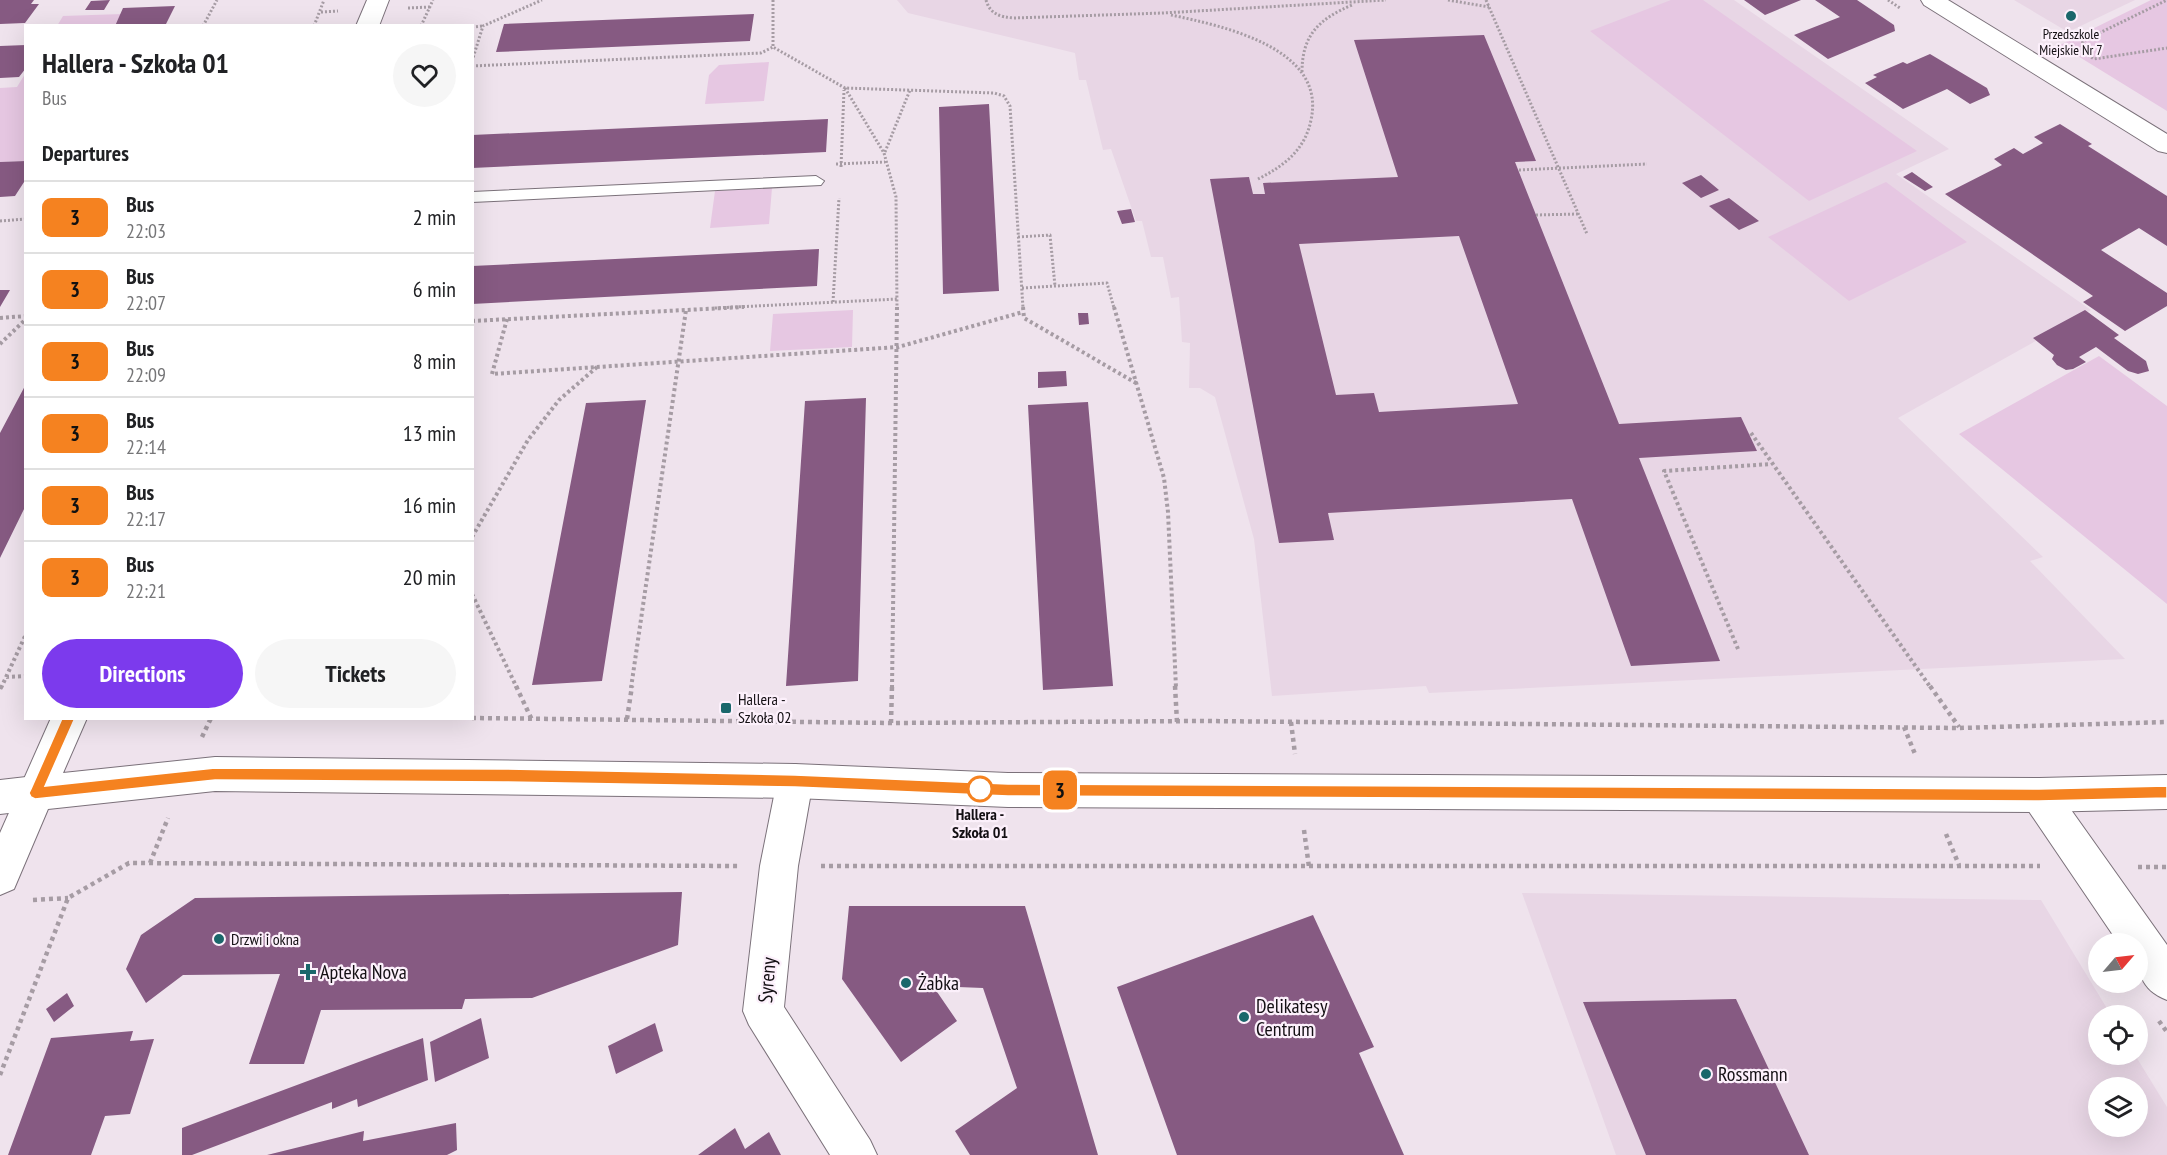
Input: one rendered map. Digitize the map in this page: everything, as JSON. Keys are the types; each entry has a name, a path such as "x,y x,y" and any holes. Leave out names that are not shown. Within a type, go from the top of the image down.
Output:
{"street":[{"path":"368,24 378,0"},
{"path":"1932,0 2167,145"},
{"path":"0,876 18,795 68,720"},
{"path":"18,795 215,774 795,781 1008,790 2039,795 2167,792"},
{"name":"Syreny","path":"795,781 779,866 763,1011 855,1155"},
{"path":"2039,795 2167,980"}],"lane":[{"path":"474,197 816,181"}],"path":[{"path":"204,24 217,0"},
{"path":"315,24 324,0"},
{"path":"422,24 433,0"},
{"path":"474,27 483,26 542,0"},
{"path":"773,0 773,47"},
{"path":"986,0 993,12 1006,18 1163,13 1386,0"},
{"path":"1448,0 1489,7"},
{"path":"1486,0 1587,234"},
{"path":"2167,0 2083,41 2081,51 2094,59 2167,48"},
{"path":"1302,72 1303,47 1319,25 1337,11 1357,3"},
{"path":"1163,13 1214,23 1267,45 1302,72 1312,88 1314,100 1307,136 1297,153 1281,168 1258,179"},
{"path":"474,57 483,26"},
{"path":"474,64 761,53 773,47"},
{"path":"773,47 845,88 994,93 1004,96 1010,106 1024,318 1136,383"},
{"path":"845,88 884,153 896,197 898,347 891,723"},
{"path":"884,153 910,90"},
{"path":"1519,170 1647,164"},
{"path":"1536,215 1578,214"},
{"path":"0,220 24,219"},
{"path":"1018,237 1050,235 1055,286"},
{"path":"1022,288 1107,283 1164,477 1168,512 1177,722"},
{"path":"474,321 898,299"},
{"path":"627,719 686,310"},
{"path":"507,320 492,374 898,347 1023,312"},
{"path":"0,318 24,318"},
{"path":"0,344 24,320"},
{"path":"474,534 528,440 559,400 598,367"},
{"path":"1750,433 1959,728"},
{"path":"1738,649 1664,471 1772,464"},
{"path":"474,598 532,720"},
{"path":"0,688 24,638"},
{"path":"6,677 24,676"},
{"path":"474,718 891,723 1177,722 1959,728 2167,722"},
{"path":"0,1075 68,898 129,863 2167,867"}],"shaded area":[{"path":"897,0 1734,0 1949,149 1896,174 2091,310 1898,418 2043,557 2030,561 2125,659 1429,693 1426,686 1272,696 1254,539 1215,397 1200,388 1189,388 1190,343 1182,342 1179,297 1171,298 1163,257 1151,257 1142,221 1136,221 1111,149 1103,150 1086,80 1079,80 1075,53 908,13"},
{"path":"1671,0 1703,0 1917,151 1809,201 1590,31"},
{"name":"Przedszkole Miejskie Nr 7","path":"2014,0 2135,0 2068,32"},
{"path":"2151,0 2167,0 2167,111 2060,45"},
{"path":"122,14 116,24 58,24 63,16"},
{"path":"769,62 764,101 705,104 709,75 719,65"},
{"path":"24,76 24,161 0,162 0,88 17,87"},
{"path":"1886,182 1967,242 1849,301 1768,237"},
{"path":"772,188 769,224 710,228 715,191"},
{"path":"853,310 852,347 770,351 773,314"},
{"path":"2099,356 2167,406 2167,604 1959,434"},
{"path":"1522,893 2041,900 2088,977 2088,993 2098,993 2105,1005 2088,1005 2088,1065 2141,1065 2167,1107 2167,1155 1616,1155"}],"building":[{"path":"0,0 34,0 31,4 39,4 25,23 0,24"},
{"path":"110,0 104,10 85,10 91,1"},
{"path":"1744,0 1801,0 1765,15"},
{"path":"1815,0 1857,0 1894,25 1895,31 1828,59 1794,35 1840,17"},
{"path":"175,6 166,24 116,24 123,8"},
{"path":"754,14 750,41 496,52 504,24"},
{"path":"1484,35 1536,161 1515,162 1619,424 1741,417 1757,451 1639,458 1720,661 1631,666 1572,499 1328,513 1334,540 1279,543 1210,179 1249,177 1253,194 1265,194 1263,183 1398,177 1354,40","holes":["1459,236 1518,404 1379,412 1374,393 1336,395 1299,244"]},
{"path":"24,45 24,71 19,77 0,78 0,46"},
{"path":"1930,54 1987,88 1990,95 1970,104 1947,89 1903,109 1865,83 1877,77 1873,75 1903,62 1907,64"},
{"path":"989,104 999,291 943,294 939,107"},
{"path":"828,119 826,152 474,168 474,135"},
{"path":"2060,124 2092,144 2088,146 2167,196 2167,246 2139,228 2101,250 2167,293 2167,306 2125,331 2083,302 2093,296 1945,194 2002,165 1994,159 2014,148 2023,154 2043,143 2034,137"},
{"path":"24,161 24,182 15,196 0,197 0,162"},
{"path":"1912,172 1933,187 1925,191 1903,177"},
{"path":"1701,175 1719,190 1701,198 1682,183"},
{"path":"1729,198 1759,221 1739,230 1709,206"},
{"path":"1131,209 1135,222 1122,224 1117,211"},
{"path":"819,249 817,286 474,304 474,266"},
{"path":"0,290 10,290 0,307"},
{"path":"2085,310 2119,335 2114,338 2146,361 2149,371 2138,374 2128,371 2096,347 2079,357 2086,362 2073,369 2066,370 2057,365 2052,359 2054,355 2033,338"},
{"path":"1078,313 1088,313 1089,324 1079,325"},
{"path":"1066,371 1067,386 1038,388 1038,372"},
{"path":"24,388 24,509 0,558 0,433"},
{"path":"866,398 858,681 786,686 805,401"},
{"path":"646,400 602,681 532,685 586,403"},
{"path":"1088,402 1113,686 1043,690 1028,405"},
{"path":"682,892 678,945 532,998 465,999 462,1009 321,1010 304,1064 249,1064 280,974 183,975 146,1003 126,969 141,935 195,898"},
{"path":"849,906 1025,906 1098,1155 970,1155 955,1131 1017,1088 983,988 933,986 957,1021 901,1062 842,979"},
{"name":"Delikatesy Centrum","path":"1313,915 1374,1047 1359,1053 1404,1155 1177,1155 1117,987"},
{"path":"67,993 74,1006 54,1022 46,1009"},
{"path":"1736,999 1809,1155 1646,1155 1583,1002"},
{"path":"481,1018 489,1058 435,1082 430,1042"},
{"path":"655,1023 663,1051 616,1074 608,1046"},
{"path":"133,1031 130,1041 154,1039 130,1114 105,1116 91,1155 8,1155 51,1038"},
{"path":"423,1038 428,1080 358,1107 357,1099 332,1109 332,1102 192,1155 182,1155 182,1128"},
{"path":"456,1123 457,1150 447,1155 267,1155 364,1131 363,1141"},
{"path":"735,1128 745,1149 769,1132 781,1155 698,1155"}],"bus line":[{"name":"3","path":"68,720 35,793 215,774 795,781 1008,790 2039,795 2167,792"}],"place":[{"name":"Przedszkole Miejskie Nr 7","path":"2071,16"},
{"name":"Hallera - Szkoła 02","path":"726,708"},
{"name":"Hallera - Szkoła 01","path":"980,789"},
{"name":"Drzwi i okna","path":"219,939"},
{"name":"Apteka Nova","path":"308,972"},
{"name":"Żabka","path":"906,983"},
{"name":"Delikatesy Centrum","path":"1244,1017"},
{"name":"Rossmann","path":"1706,1074"}]}
